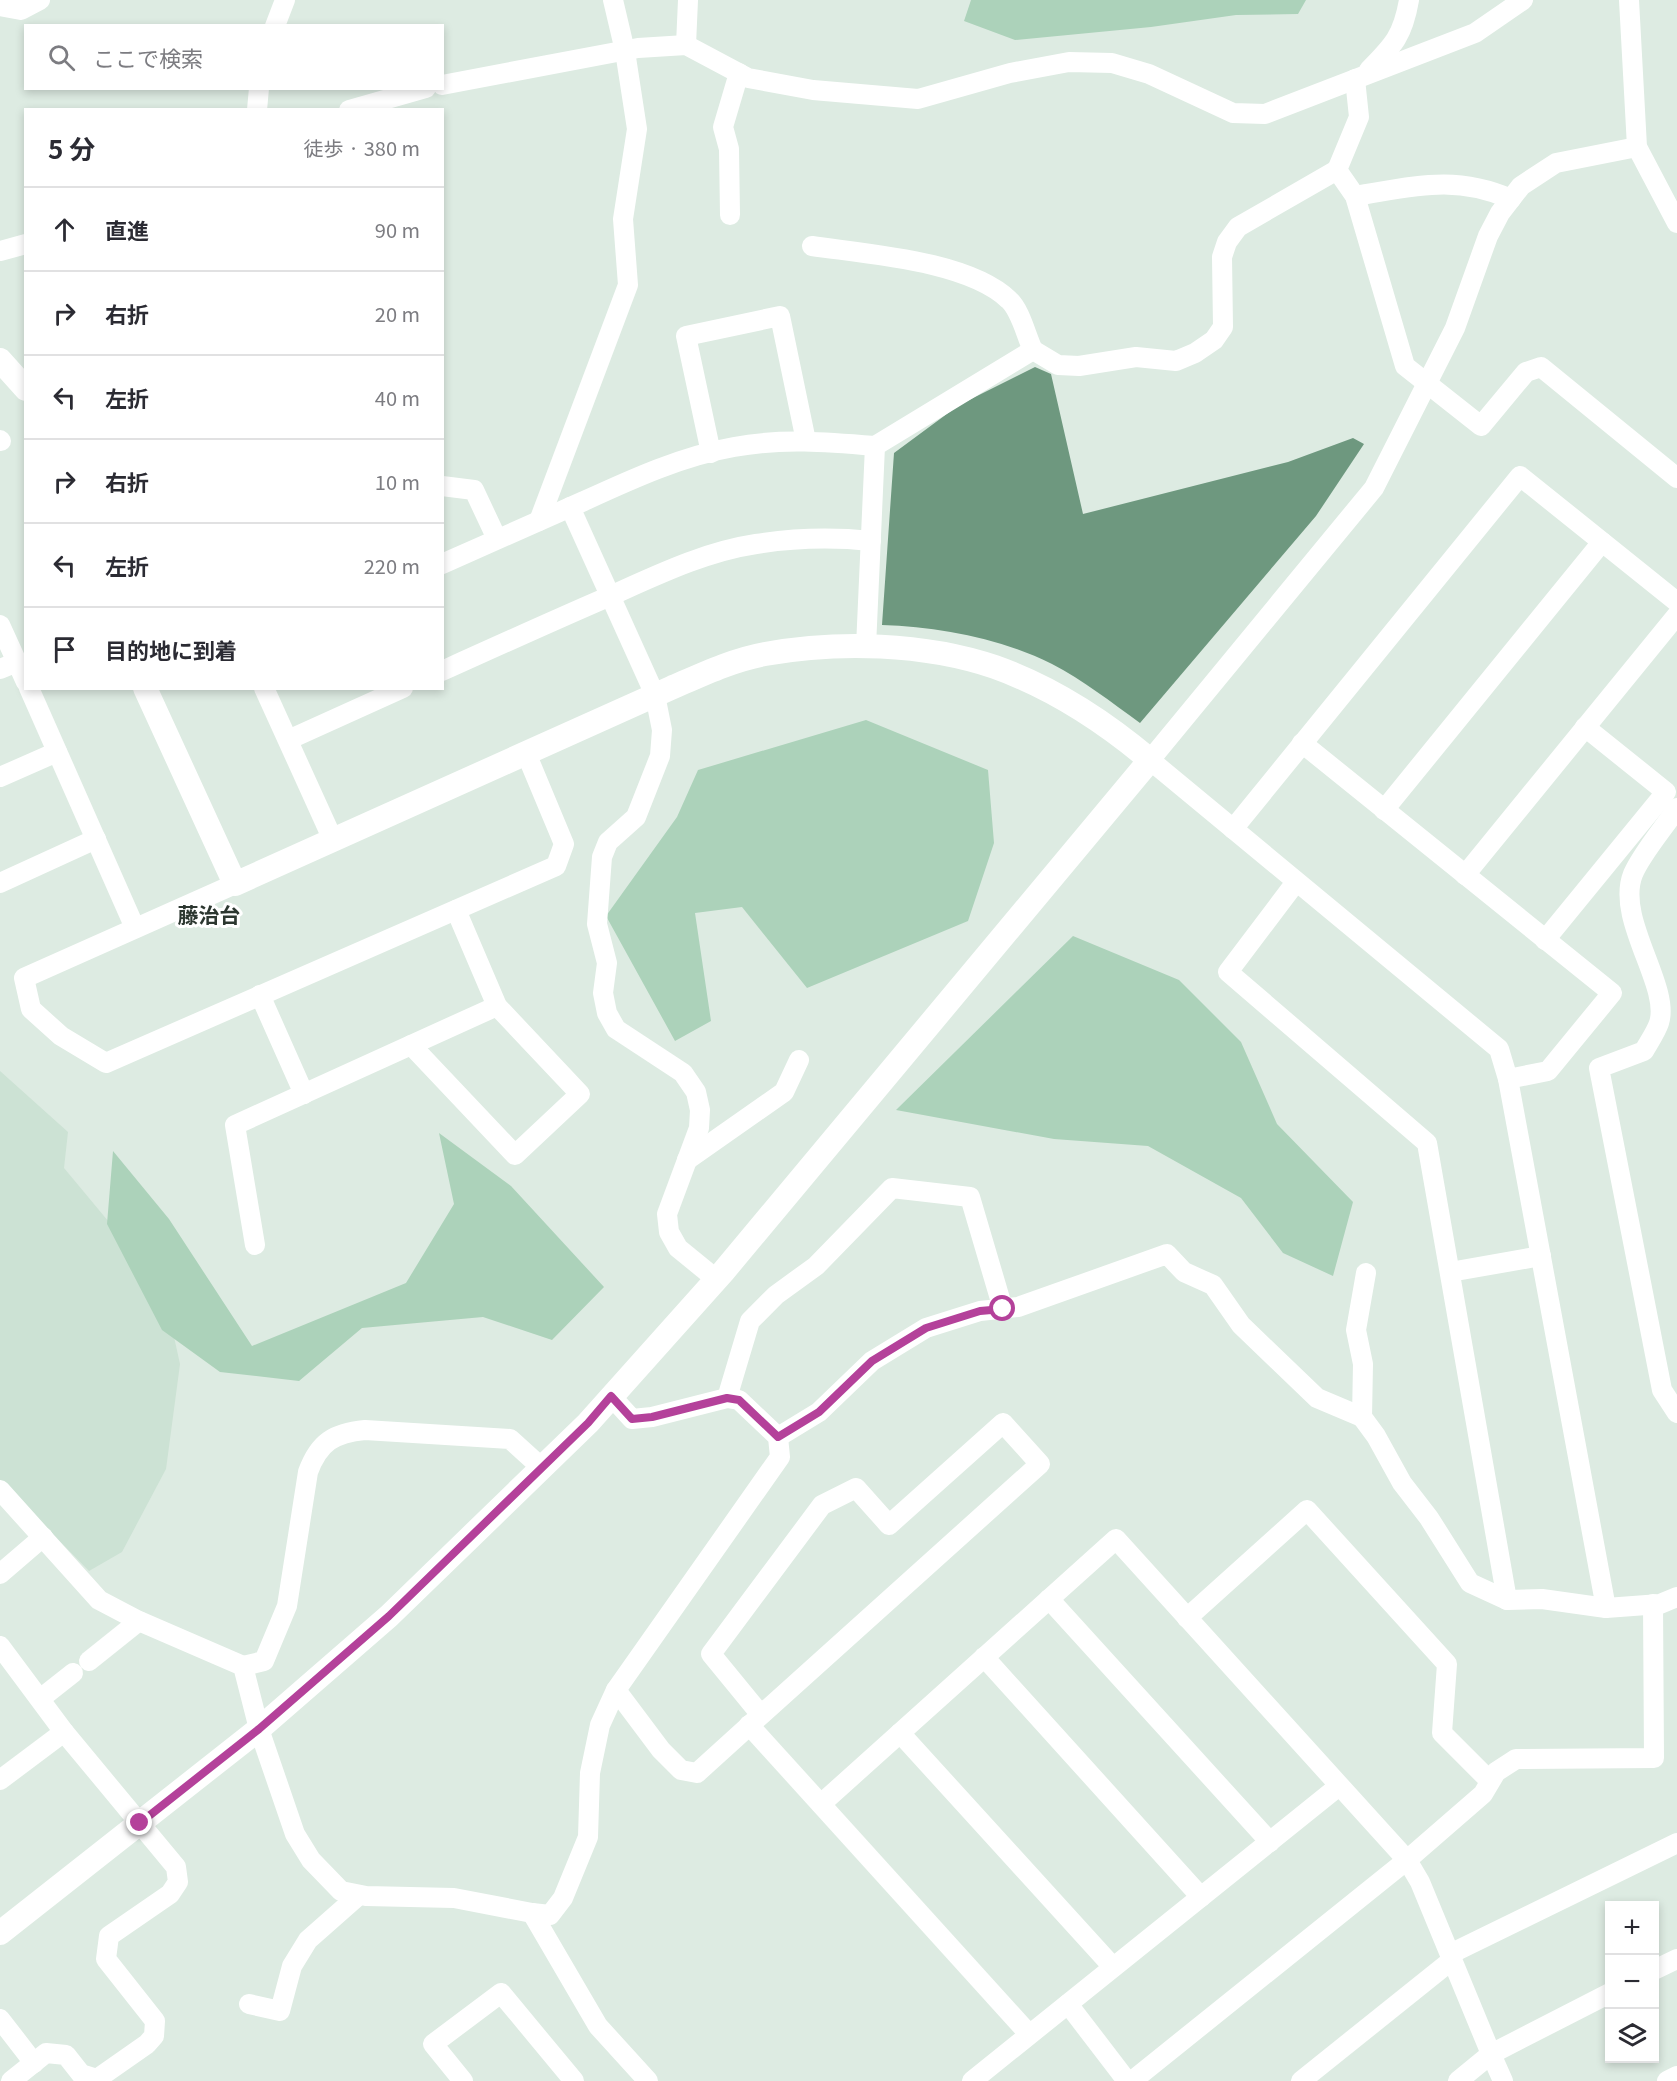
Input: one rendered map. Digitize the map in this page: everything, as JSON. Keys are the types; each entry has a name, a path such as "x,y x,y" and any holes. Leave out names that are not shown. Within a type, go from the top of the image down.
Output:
{"street":[{"path":"0,6 21,10 40,0"},
{"path":"276,24 285,0"},
{"path":"539,521 628,285 623,219 637,129 625,51 613,0"},
{"path":"686,45 688,0"},
{"path":"812,246 917,262 987,282 1011,302 1033,350 1058,365 1079,366 1136,357 1176,361 1196,354 1214,340 1223,327 1222,257 1233,235 1238,227 1337,170 1359,117 1359,77 1396,44 1405,24 1409,0"},
{"path":"444,86 625,51 686,45 748,78 813,90 918,99 1010,73 1069,62 1112,63 1149,74 1233,113 1265,114 1475,33 1523,0"},
{"path":"1629,0 1636,147 1677,223"},
{"path":"730,215 729,149 723,127 739,73"},
{"path":"257,108 259,90"},
{"path":"356,108 419,90"},
{"path":"0,1933 259,1729 389,1616 588,1423 716,1279 1374,488 1455,327 1488,236 1521,186 1556,163 1636,147"},
{"path":"1337,170 1355,196 1405,366 1481,426 1526,372 1541,367 1677,478"},
{"path":"1355,196 1437,183 1463,184 1491,190 1511,199"},
{"path":"0,251 24,245"},
{"path":"711,453 686,336 780,316 806,441"},
{"path":"444,563 639,477 711,453 734,447 806,441 875,446 1033,350"},
{"path":"0,360 24,387"},
{"path":"866,647 875,446"},
{"path":"1233,829 1520,476 1677,602"},
{"path":"444,486 474,490 497,540"},
{"path":"570,507 656,695 662,730 660,756 636,817 608,842 602,857 597,924 607,963 603,993 607,1013 616,1029 683,1073 696,1092 700,1110 699,1128 667,1214 669,1232 678,1248 716,1279"},
{"path":"444,670 610,596 711,555 755,544 843,538 870,541"},
{"path":"1384,810 1602,542"},
{"path":"1465,875 1677,615"},
{"path":"0,624 8,665 24,680"},
{"path":"526,753 564,844 555,866 106,1063 61,1036 31,1009 24,978 235,884 526,753 656,695 720,668 764,655 807,649 866,647 948,656 994,667 1039,687 1117,732 1499,1049 1508,1079 1606,1608"},
{"path":"29,690 135,928"},
{"path":"146,690 235,884"},
{"path":"265,690 333,840"},
{"path":"288,740 399,690"},
{"path":"1545,940 1666,792 1585,728"},
{"path":"1302,743 1612,993 1548,1071 1508,1079"},
{"path":"0,777 57,752"},
{"path":"1677,808 1633,875 1630,897 1632,917 1658,993 1660,1021 1644,1051 1599,1068 1662,1390 1677,1413"},
{"path":"0,883 96,839"},
{"path":"1296,882 1228,972 1428,1143 1507,1600"},
{"path":"411,1045 515,1155 580,1094 497,1006 456,910"},
{"path":"260,995 304,1094"},
{"path":"255,1245 234,1125 497,1006"},
{"path":"687,1160 784,1092 799,1060"},
{"path":"727,1398 750,1321 776,1295 816,1266 892,1188 970,1197 1003,1309"},
{"path":"778,1437 819,1412 872,1361 926,1328 980,1311 1018,1307 1167,1254 1184,1272 1213,1286 1241,1325 1317,1398 1362,1417 1376,1436 1402,1483 1429,1518 1470,1583 1507,1600 1542,1599 1606,1608 1653,1604 1677,1597"},
{"path":"1450,1272 1541,1256"},
{"path":"1362,1417 1363,1364 1356,1330 1366,1273"},
{"path":"243,1666 259,1729 296,1834 311,1860 341,1891 359,1895 454,1898 549,1915 563,1898 588,1837 590,1773 600,1725 616,1690 780,1457 778,1437 739,1400 727,1398 652,1417 632,1419 611,1396"},
{"path":"616,1690 661,1750 681,1770 697,1773 755,1720 1040,1464 1003,1423 889,1525 856,1488 822,1505 711,1654 755,1720 820,1804 1029,2034"},
{"path":"0,1490 99,1600 138,1621 243,1666 264,1661 287,1606 308,1472 314,1455 341,1432 364,1430 510,1439 542,1468"},
{"path":"1187,1618 1307,1510 1447,1664 1442,1732 1490,1781"},
{"path":"0,1574 43,1537"},
{"path":"820,1804 1116,1539 1407,1860 1420,1882 1503,2081"},
{"path":"1049,1599 1270,1842"},
{"path":"1132,2081 1407,1860 1483,1794 1496,1772 1516,1759 1654,1758 1653,1604"},
{"path":"40,1699 138,1621"},
{"path":"0,1646 64,1732 176,1867 178,1882 170,1894 109,1936 106,1959 155,2021 154,2036 147,2044 97,2079 81,2074 66,2055 46,2053 11,2081"},
{"path":"984,1657 1201,1897"},
{"path":"0,1780 64,1732"},
{"path":"900,1732 1113,1967"},
{"path":"972,2081 1339,1786"},
{"path":"1301,2081 1451,1957 1677,1843"},
{"path":"249,2004 280,2011 292,1966 308,1940 359,1895"},
{"path":"532,1913 598,2026 648,2081"},
{"path":"1659,1968 1677,1959"},
{"path":"463,2081 433,2044 501,1993 574,2081"},
{"path":"1458,2081 1491,2054 1605,1996"},
{"path":"1068,2004 1127,2081"},
{"path":"0,2019 34,2062"},
{"path":"1667,2081 1677,2076"}],"shaded area":[{"path":"971,0 1306,0 1298,14 1236,15 1151,27 1015,40 964,21"},
{"path":"1035,367 1051,374 1083,514 1288,462 1353,438 1364,444 1316,516 1140,723 1075,677 1052,664 1012,647 947,631 882,625 894,453 959,405"},
{"path":"866,720 988,770 994,843 968,921 807,988 742,907 695,913 711,1021 675,1041 606,916 677,817 698,770"},
{"path":"1073,936 1179,980 1241,1042 1277,1124 1353,1202 1333,1276 1283,1253 1241,1198 1148,1146 1054,1139 896,1110"},
{"path":"0,1071 68,1132 64,1168 163,1287 180,1364 166,1469 122,1552 89,1571 0,1480"},
{"path":"439,1133 511,1186 604,1287 552,1340 483,1317 362,1328 299,1381 220,1372 162,1330 107,1224 113,1151 169,1219 252,1346 406,1283 454,1204"}],"district":[{"name":"藤治台","path":"209,914"}],"route":[{"path":"140,1823 259,1729 389,1616 588,1423 611,1396 632,1419 652,1417 727,1398 739,1400 778,1437 819,1412 872,1361 926,1328 980,1311 1003,1309"}]}
